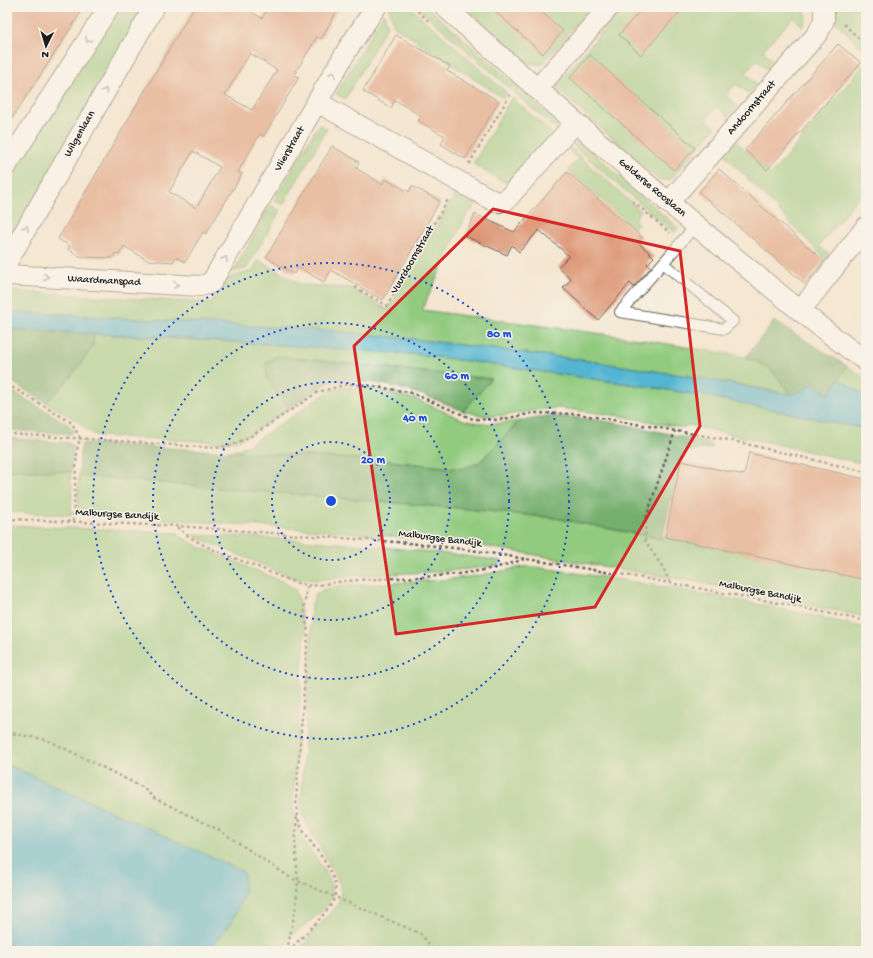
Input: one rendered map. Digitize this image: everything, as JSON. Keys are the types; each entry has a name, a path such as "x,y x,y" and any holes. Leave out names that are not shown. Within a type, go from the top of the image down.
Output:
{"street":[{"path":"7,165 109,7"},
{"name":"Wilgenlaan","path":"7,262 154,7"},
{"name":"Vlierstraat","path":"200,286 211,283 349,47 376,7"},
{"name":"Gelderse Rooslaan","path":"445,7 668,203 800,310 866,360"},
{"path":"537,89 609,7"},
{"name":"Andoornstraat","path":"668,203 818,33 824,20 824,7"},
{"path":"317,102 459,182 494,201 499,202 506,200 575,122"},
{"path":"800,310 866,227"},
{"name":"Waardmanspad","path":"7,274 200,286"}],"lane":[{"path":"664,263 733,321 724,330 620,312 696,225"}],"path":[{"path":"843,24 866,46"},
{"path":"459,182 511,93"},
{"name":"Vuurdoornstraat","path":"355,287 387,306 459,182"},
{"path":"7,384 72,423 80,438 77,450 73,521"},
{"path":"7,434 215,448 230,446 253,435 318,392 348,384 409,392 473,419 498,420 534,413 578,414 729,440 866,472"},
{"path":"670,583 663,568 645,541 646,518 675,431"},
{"name":"Malburgse Bandijk","path":"7,519 177,526 409,542 471,550 670,583 866,621"},
{"path":"177,526 188,536 204,545 307,586 343,581 441,576 476,572 503,567 525,559"},
{"path":"288,951 325,912 332,903 336,892 330,870 300,824 296,800 308,632 304,609 307,586"},
{"path":"7,732 47,740 142,787 154,798 219,830 267,863 298,881 421,934 434,951"},
{"path":"288,951 296,906 298,881 295,840 298,813"}],"highlighted area":[{"path":"493,209 680,251 700,426 595,607 396,634 354,346"}],"green space":[{"path":"117,7 148,7 7,246 7,178"},
{"path":"389,7 410,7 507,93 503,98 394,26"},
{"path":"417,7 427,7 560,124 556,129"},
{"path":"464,7 590,7 543,64 529,64"},
{"path":"623,7 801,7 804,9 807,17 803,27 794,17 763,50 776,64 769,71 757,60 746,73 757,85 749,94 736,84 726,95 738,107 728,117 717,106 706,119 716,127 670,180 659,180 557,89 559,82"},
{"path":"838,7 862,7 866,11 866,51 836,22"},
{"path":"384,13 387,26 345,99 336,94"},
{"path":"866,62 866,187 819,246 831,256 827,261 724,154 736,141 771,175"},
{"path":"512,97 552,133 508,184 473,164"},
{"path":"319,124 327,129 283,205 274,200 292,170 289,162 293,156 301,155"},
{"path":"574,136 678,228 674,233 569,142"},
{"path":"567,145 641,211 634,220 638,223 634,228 568,170 578,159 565,147"},
{"path":"456,192 476,202 471,212 468,211 422,310 626,337 746,357 769,368 791,394 707,379 583,360 412,339 332,331 7,311 7,291 211,303 226,279 252,271 258,260 302,285 351,288 388,310"},
{"path":"271,205 280,211 247,268 233,272"},
{"path":"774,321 847,366 829,395 811,384 799,392 791,394 769,368 746,357"},
{"path":"7,329 94,334 93,347 69,379 46,403 7,379"},
{"path":"94,334 424,355 705,396 866,430 866,464 688,425 683,428 621,416 559,408 495,416 480,415 463,411 491,379 277,356 266,363 267,379 289,409 243,438 221,442 98,436 91,433 76,420 46,403 69,379 93,347"},
{"path":"277,356 491,379 463,411 424,395 397,387 355,381 336,381 324,385 289,409 267,379 266,363"},
{"path":"847,366 866,379 866,396 839,379"},
{"path":"347,387 368,389 415,399 471,422 492,424 519,421 479,463 461,469 390,461 228,451 247,446 326,393 339,388"},
{"path":"7,388 68,424 74,432 71,434 7,430"},
{"path":"547,416 588,419 629,425 709,443 712,446 712,448 684,452 682,460 680,461 662,539 555,518 467,509 79,476 80,453 82,444 85,443 390,461 461,469 479,463 519,421"},
{"path":"7,438 69,443 73,446 71,472 7,470"},
{"path":"7,470 71,472 71,515 7,512"},
{"path":"79,476 467,509 555,518 662,539 665,537 729,551 866,543 866,617 686,580 463,543 345,532 77,513"},
{"path":"7,525 178,533 179,536 200,547 284,582 295,590 305,631 293,797 294,812 301,836 329,880 331,895 325,908 291,937 284,951 208,951 231,923 244,893 7,766"},
{"path":"194,535 271,538 348,544 425,551 502,561 498,565 461,570 348,576 307,580 294,578"},
{"path":"528,566 698,593 782,609 866,628 866,951 297,951 335,907 341,895 340,885 334,872 307,825 302,813 301,802 311,641 311,606 315,595 322,590 342,586 442,580 476,576"}],"water":[{"path":"7,311 332,331 412,339 583,360 707,379 786,394 800,392 812,383 829,395 839,379 866,396 866,430 705,396 424,355 177,338 7,329"},
{"path":"7,766 14,767 244,872 244,893 231,923 208,951 7,951"}],"building":[{"path":"7,7 83,7 80,14 7,126"},
{"path":"194,7 242,7 262,18 269,7 339,7 321,39 317,37 294,75 299,77 264,136 260,134 251,149 238,172 242,174 206,234 203,232 185,262 176,257 173,262 147,260 124,246 119,255 116,253 112,258 81,257 68,249 70,246 58,239","holes":["250,53 277,70 252,110 225,95","193,151 220,167 196,208 169,192"]},
{"path":"490,7 536,7 563,31 543,54"},
{"path":"643,7 684,7 641,55 619,35"},
{"path":"396,35 450,66 447,71 499,101 465,159 441,144 445,136 418,121 421,116 395,100 391,108 363,91"},
{"path":"838,44 861,63 767,170 745,150"},
{"path":"590,55 695,148 674,170 570,78"},
{"path":"332,146 359,162 356,168 382,184 385,179 409,192 412,186 440,201 383,300 331,270 324,282 298,267 294,274 266,257"},
{"path":"719,169 824,261 805,284 699,192"},
{"path":"567,172 642,237 638,242 654,257 647,264 651,267 634,287 630,283 598,320 563,288 571,279 558,267 569,256 539,230 519,252 512,245 507,255 465,236 475,214 514,232"},
{"path":"749,453 866,479 866,580 665,537 681,461 744,475"}]}
